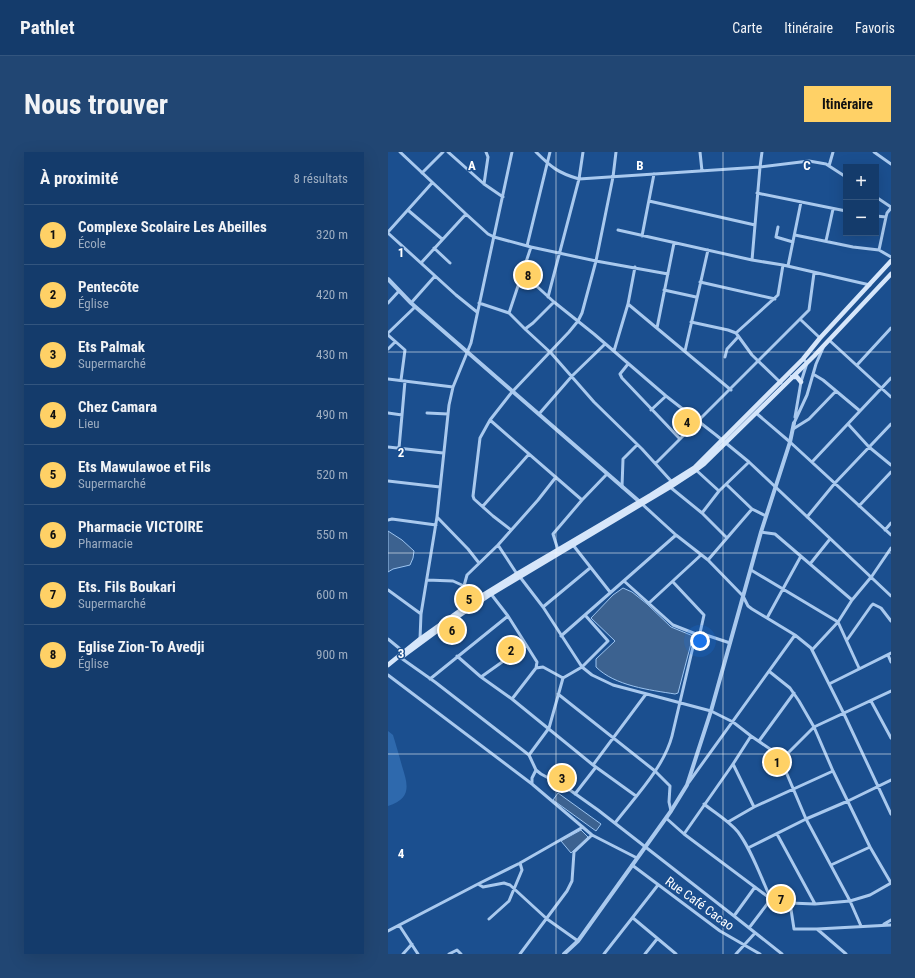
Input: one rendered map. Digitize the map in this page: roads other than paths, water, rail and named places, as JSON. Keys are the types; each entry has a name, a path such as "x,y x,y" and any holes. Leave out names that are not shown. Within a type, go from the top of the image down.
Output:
{"main road":[{"path":"671,485 694,468 756,413 792,377 805,361 820,338 891,262"},
{"path":"388,665 518,575 558,550 696,470 781,382 805,361 814,356 824,346 891,274"},
{"path":"792,377 797,377 802,382"},
{"path":"388,668 401,658 420,639 475,600 573,545 640,503"}],"street":[{"path":"400,152 488,234 494,237 596,261 668,274"},
{"path":"422,173 443,152"},
{"path":"448,152 484,184 503,197"},
{"path":"484,184 488,156 486,152"},
{"path":"420,639 421,614 436,525 443,453 453,387 468,351 478,312 512,152"},
{"path":"536,152 547,164 558,172 579,179 760,167 809,162 822,163 843,175"},
{"path":"509,312 522,277 550,152"},
{"path":"548,297 579,179 583,152"},
{"path":"511,530 492,516 474,499 473,492 480,438 490,420 512,392 578,322 596,261 613,177 616,152"},
{"path":"700,152 702,171"},
{"path":"752,260 762,152"},
{"path":"828,166 833,152"},
{"path":"874,152 891,164"},
{"path":"642,236 654,174"},
{"path":"432,183 409,211 388,233 435,276 478,312"},
{"path":"758,193 843,211"},
{"path":"878,250 887,213 891,208 879,199"},
{"path":"649,201 755,225"},
{"path":"788,266 801,202"},
{"path":"826,241 833,209"},
{"path":"409,211 442,239"},
{"path":"421,263 466,214"},
{"path":"879,216 886,217"},
{"path":"778,227 776,237 793,242"},
{"path":"618,230 870,285"},
{"path":"795,235 853,248 878,250 891,257"},
{"path":"657,328 674,243"},
{"path":"434,248 450,263"},
{"path":"685,351 696,297 708,250"},
{"path":"736,333 775,299 779,293 783,265"},
{"path":"614,351 628,304 635,267"},
{"path":"656,463 731,390 758,360 801,320 809,310 814,273"},
{"path":"411,302 435,276"},
{"path":"522,277 531,281 666,396 749,462 776,486 830,539 872,576 891,596"},
{"path":"388,279 415,307 468,351 512,392 676,535 708,560 743,596 748,606 758,614 795,635 807,644 812,650 844,714 891,814"},
{"path":"700,282 775,299"},
{"path":"664,290 696,297"},
{"path":"388,303 399,291"},
{"path":"525,329 534,323 554,302"},
{"path":"479,303 509,312 525,329 551,352 594,402 656,463 671,485 727,538"},
{"path":"628,304 731,390"},
{"path":"399,448 405,352 404,349 388,335 388,333 415,307"},
{"path":"801,320 820,338"},
{"path":"691,322 736,333 752,355 781,382"},
{"path":"857,365 891,328"},
{"path":"725,357 727,349 738,337"},
{"path":"829,340 891,397"},
{"path":"388,349 395,342"},
{"path":"539,414 572,376 605,344"},
{"path":"794,423 807,395 816,364 824,346"},
{"path":"811,350 816,364"},
{"path":"687,785 711,711 761,532 790,442 805,361"},
{"path":"628,364 620,374 622,378 680,439"},
{"path":"814,374 860,411"},
{"path":"812,462 891,378"},
{"path":"388,379 453,387"},
{"path":"793,428 808,419 836,391"},
{"path":"651,410 666,396"},
{"path":"388,413 402,415"},
{"path":"427,413 448,414"},
{"path":"756,413 790,442 891,535"},
{"path":"490,420 582,500"},
{"path":"848,424 869,447 891,465"},
{"path":"807,517 835,483 891,424"},
{"path":"622,487 623,460 637,445"},
{"path":"388,447 443,453"},
{"path":"483,506 529,454"},
{"path":"702,513 719,491 727,485 749,462"},
{"path":"696,470 719,491"},
{"path":"859,506 891,472"},
{"path":"558,550 553,534 607,474"},
{"path":"464,586 467,575 498,545 538,500 556,477"},
{"path":"388,481 440,487"},
{"path":"727,485 752,509 766,516"},
{"path":"708,560 752,509"},
{"path":"437,517 480,563"},
{"path":"388,520 392,519 436,525"},
{"path":"885,530 891,523"},
{"path":"761,532 775,534 852,600"},
{"path":"561,636 676,535"},
{"path":"810,564 830,539"},
{"path":"498,545 518,575 543,607 582,667 601,680 613,685 679,704 711,711 733,722 770,748 781,760 806,819 850,901 861,926"},
{"path":"573,545 610,592"},
{"path":"812,650 838,622 852,600 872,576 891,548"},
{"path":"649,603 701,555"},
{"path":"767,618 801,556"},
{"path":"543,607 590,568"},
{"path":"751,570 838,622 860,668"},
{"path":"427,580 453,581 464,586 475,600"},
{"path":"624,581 673,625 730,643"},
{"path":"615,823 655,771 670,744 679,704 704,615 673,582"},
{"path":"388,590 421,614"},
{"path":"491,594 508,616 537,662 563,678"},
{"path":"847,640 873,604 881,608 891,622"},
{"path":"529,756 549,728 563,678 582,667 608,641 585,615"},
{"path":"430,679 508,616"},
{"path":"564,954 578,941 671,812 687,785 770,672 795,635"},
{"path":"388,639 405,653"},
{"path":"481,677 526,645"},
{"path":"828,684 889,654 891,662"},
{"path":"458,656 481,677 549,728 594,766 636,796"},
{"path":"401,658 529,756 536,770 541,774 563,785 646,846 782,954"},
{"path":"512,699 536,668 537,662"},
{"path":"536,668 543,667"},
{"path":"666,818 684,834 771,899 790,903 815,904 850,901 870,895 891,883 870,847 833,771 814,727 794,693 770,672"},
{"path":"388,676 532,784 584,827 592,836 637,858"},
{"path":"781,760 814,727 891,691"},
{"path":"759,741 794,693"},
{"path":"558,694 655,771 670,786 669,802 671,812"},
{"path":"575,794 646,694"},
{"path":"872,701 891,738"},
{"path":"684,834 734,764 751,736"},
{"path":"734,764 754,807"},
{"path":"532,784 532,778 536,770"},
{"path":"728,822 754,807 833,771"},
{"path":"748,848 806,819 891,780"},
{"path":"704,804 728,822 738,832 748,848 771,899"},
{"path":"388,930 520,863 584,827"},
{"path":"777,834 815,904"},
{"path":"520,954 567,891 572,881 574,852 592,836"},
{"path":"831,865 870,847"},
{"path":"489,919 509,901 515,890 522,870 520,863"},
{"name":"Rue Café Cacao","path":"632,865 720,931 760,954"},
{"path":"478,884 483,887 504,883 510,885 547,919 578,941"},
{"path":"604,954 658,885"},
{"path":"734,916 755,888"},
{"path":"749,928 771,899"},
{"path":"790,903 794,929 891,925"},
{"path":"633,918 676,954"},
{"path":"883,925 891,920"},
{"path":"399,925 418,954"},
{"path":"818,929 846,954"},
{"path":"736,954 755,933"},
{"path":"645,954 657,939"},
{"path":"403,954 412,944"},
{"path":"449,954 456,950 461,954"}],"place":[{"name":"Eglise Zion-To Avedji","path":"528,275"},
{"name":"Chez Camara","path":"687,422"},
{"name":"Ets Mawulawoe et Fils","path":"469,599"},
{"name":"Pharmacie VICTOIRE","path":"452,630"},
{"name":"Pentecôte","path":"511,650"},
{"name":"Complexe Scolaire Les Abeilles","path":"777,762"},
{"name":"Ets Palmak","path":"562,778"},
{"name":"Ets. Fils Boukari","path":"781,899"}]}
